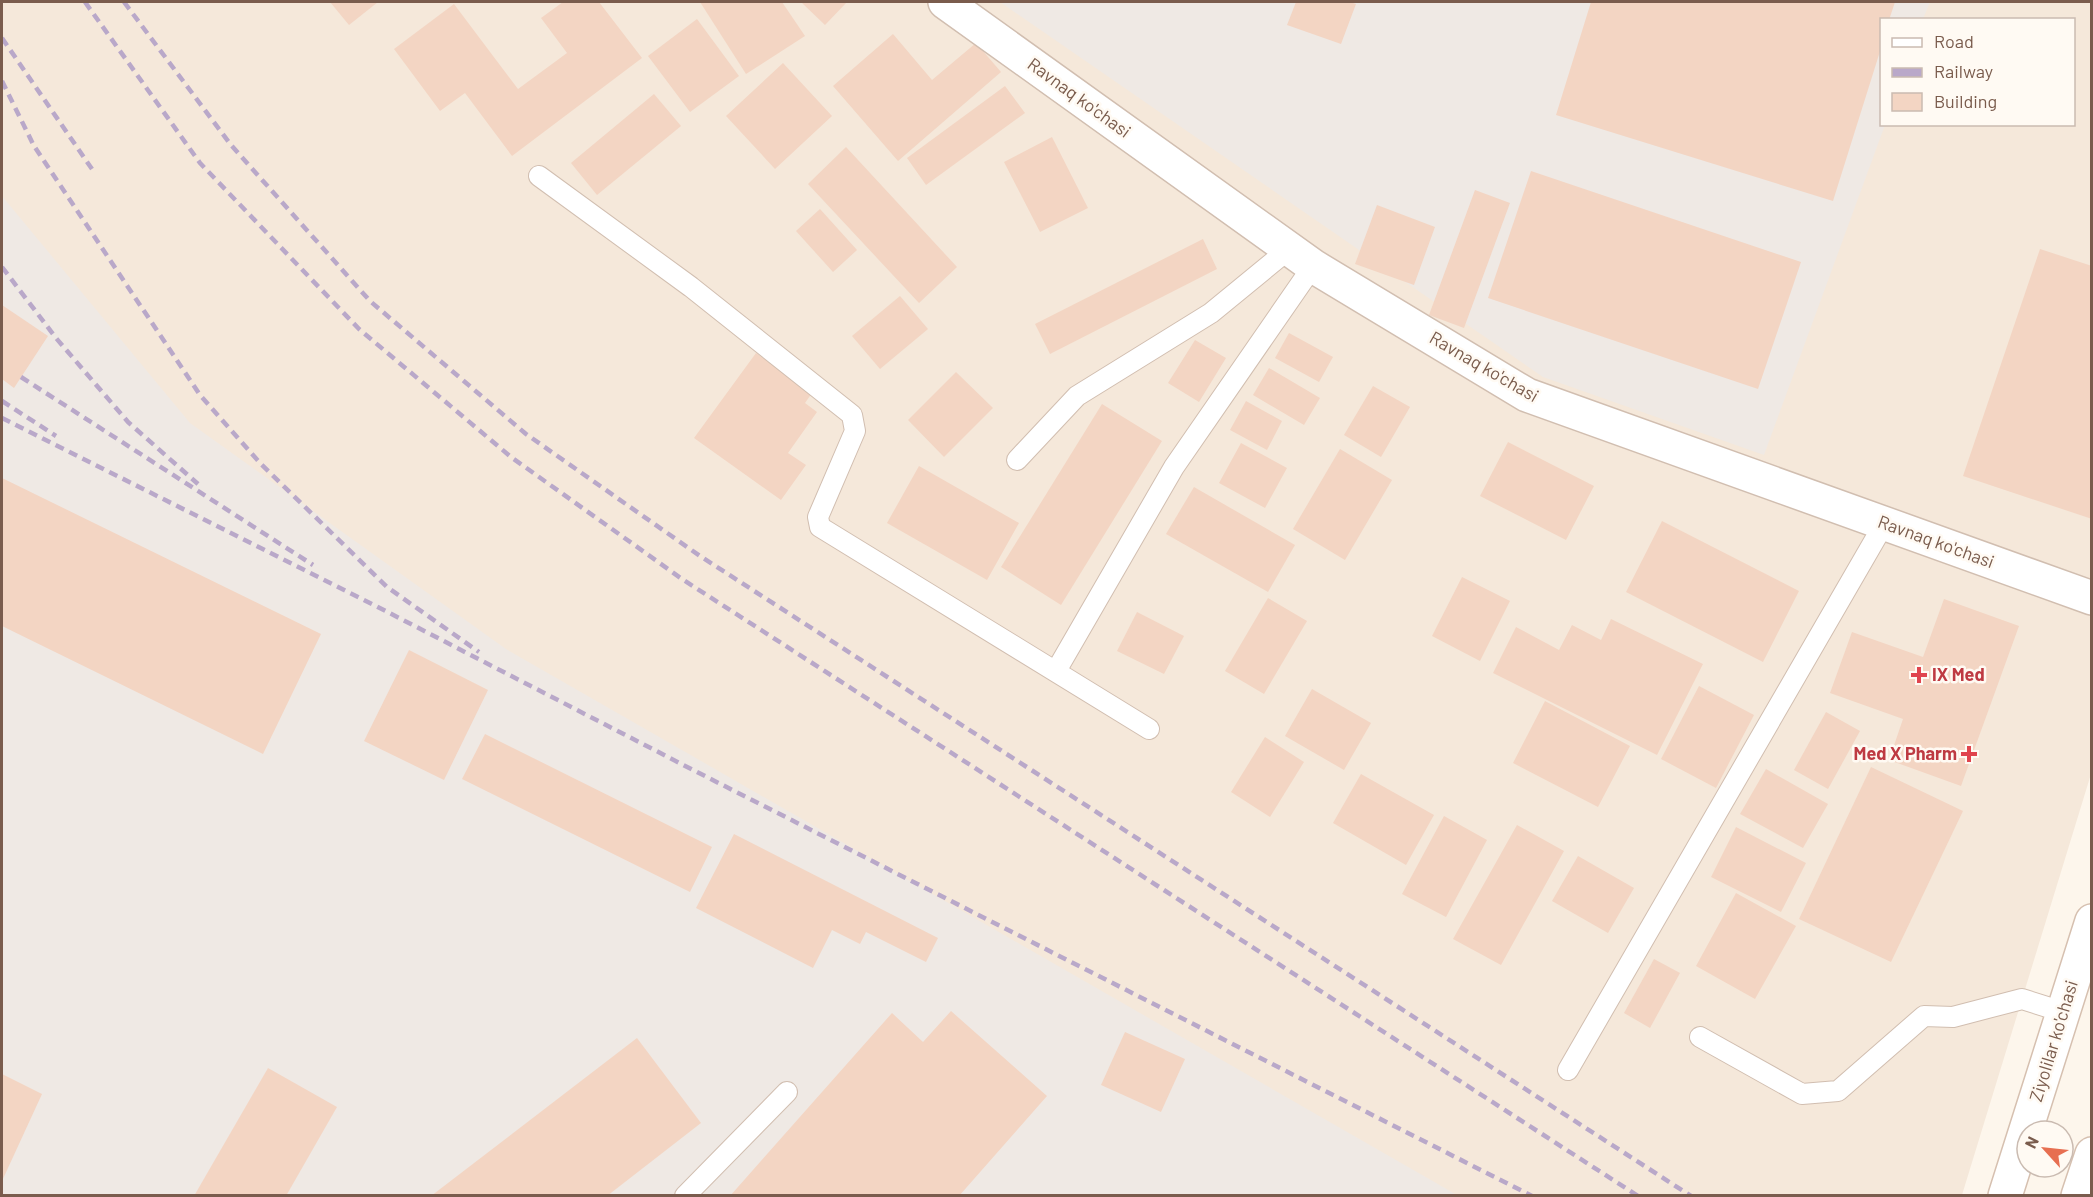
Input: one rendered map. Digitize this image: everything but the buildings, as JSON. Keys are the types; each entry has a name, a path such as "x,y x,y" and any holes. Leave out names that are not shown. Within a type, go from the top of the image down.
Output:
{"street":[{"name":"Ravnaq ko'chasi","path":"945,2 1301,258 1527,395 2091,598"},
{"name":"Ziyolilar ko'chasi","path":"2005,1196 2091,921"},
{"path":"2078,1196 2091,1154"}],"lane":[{"path":"539,176 691,287 852,416 855,431 818,517 820,527 1149,729"},
{"path":"1017,460 1077,396 1301,258"},
{"path":"1056,671 1174,467 1301,258"},
{"path":"1568,1070 1884,524"},
{"path":"1700,1037 1802,1094 1838,1091 1924,1016 1953,1017 2022,999 2063,1012"},
{"path":"685,1196 787,1092"}],"shaded area":[{"path":"2,2 2091,2 2091,774 1962,1195 2,1196"},
{"path":"1000,2 1930,2 1923,18 1880,18 1880,126 1885,126 1764,455 1543,377"},
{"path":"2,196 190,423 506,649 1457,1195 2,1195"}],"railway":[{"path":"85,2 200,163 359,329 511,457 682,579 1638,1196"},
{"path":"124,2 231,145 370,301 526,434 700,556 1691,1196"},
{"path":"2,38 94,172"},
{"path":"2,81 34,146 200,395 261,464 387,587 479,652"},
{"path":"2,267 56,338 128,422 198,484"},
{"path":"21,377 313,565"},
{"path":"2,401 56,436"},
{"path":"2,418 376,606 695,771 1532,1196"}],"place":[{"name":"IX Med","path":"1919,675"},
{"name":"Med X Pharm","path":"1969,754"}]}
